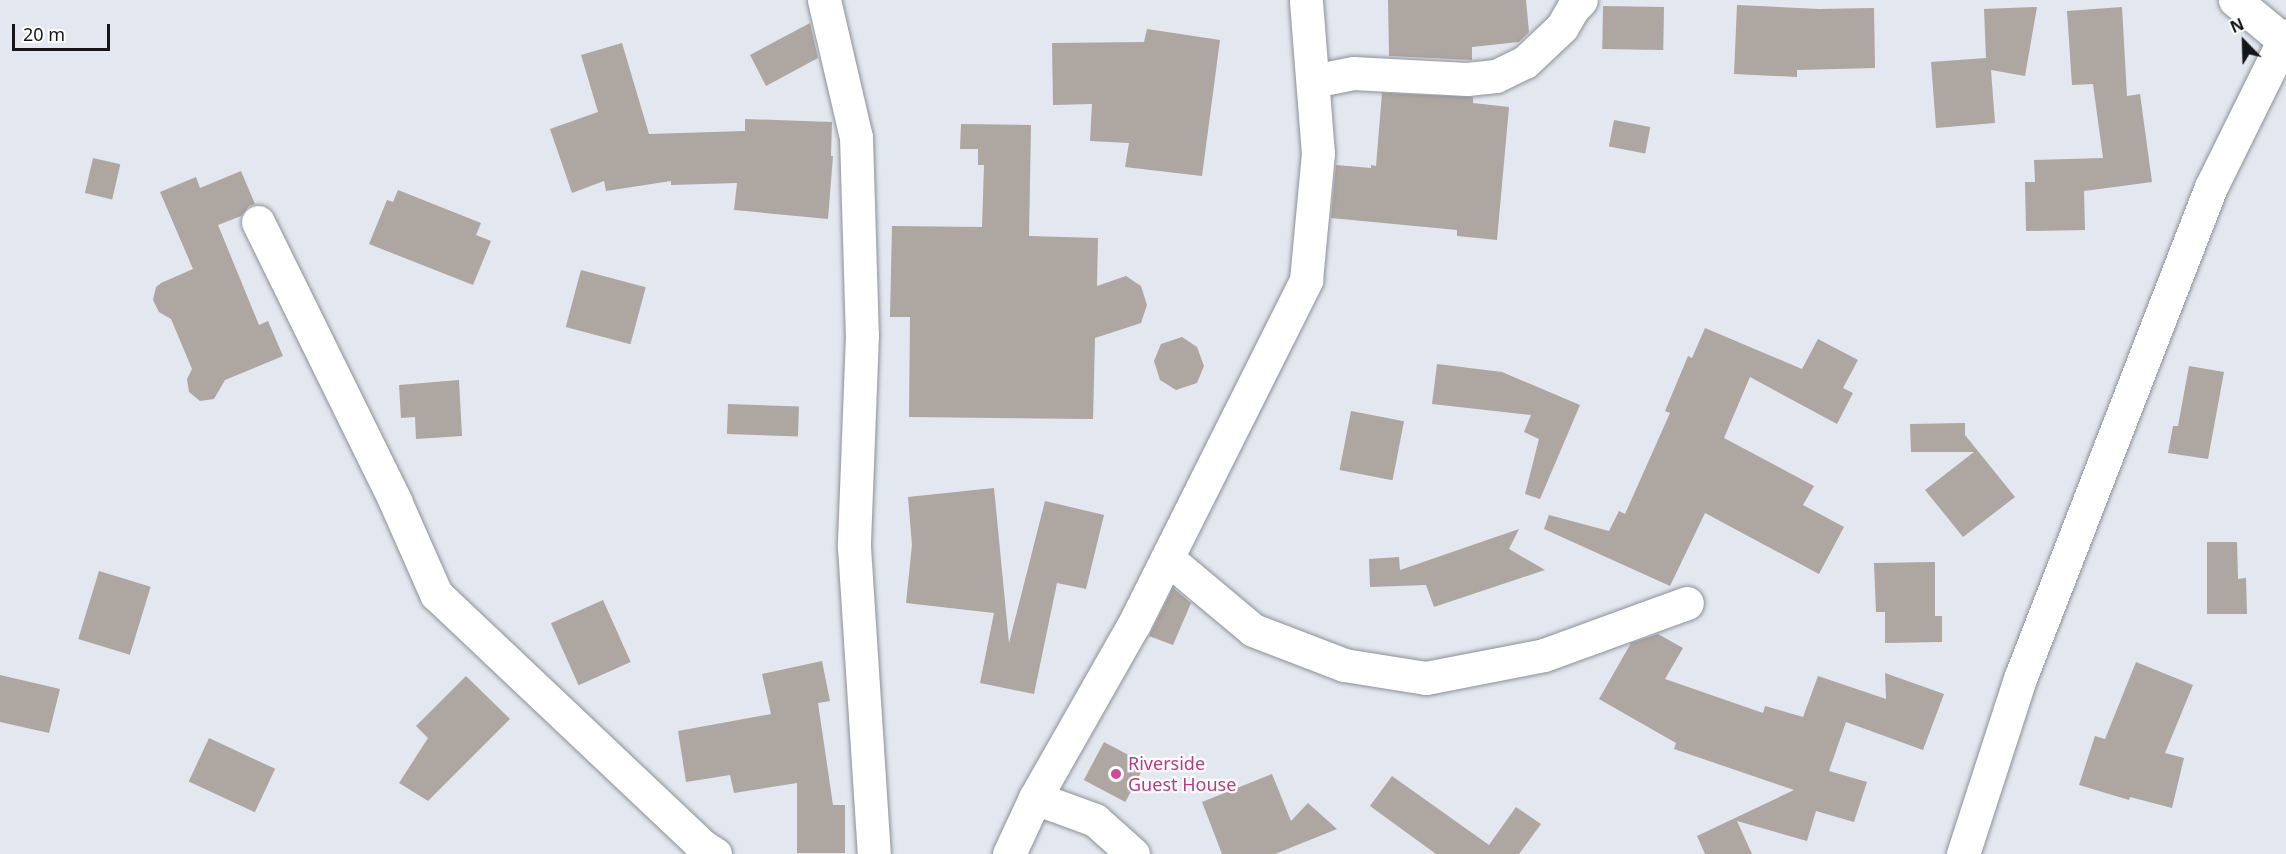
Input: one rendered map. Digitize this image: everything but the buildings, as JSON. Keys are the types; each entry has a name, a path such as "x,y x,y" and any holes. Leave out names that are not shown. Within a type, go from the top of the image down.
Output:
{"street":[{"path":"824,0 856,137 862,334 854,547 874,854"},
{"path":"1009,854 1035,798 1134,624 1306,280 1318,154 1306,0"},
{"path":"1313,81 1353,73 1467,79 1496,76 1525,63 1562,27 1573,8 1581,0"},
{"path":"1963,854 2021,676 2211,187 2285,37 2235,0"},
{"path":"258,222 395,501 436,594"},
{"path":"381,520 436,594 695,839 715,854"},
{"path":"1167,558 1253,630 1344,664 1426,678 1544,655 1687,603"},
{"path":"1035,798 1095,820 1133,854"}],"place":[{"name":"Riverside Guest House","path":"1116,774"}]}
